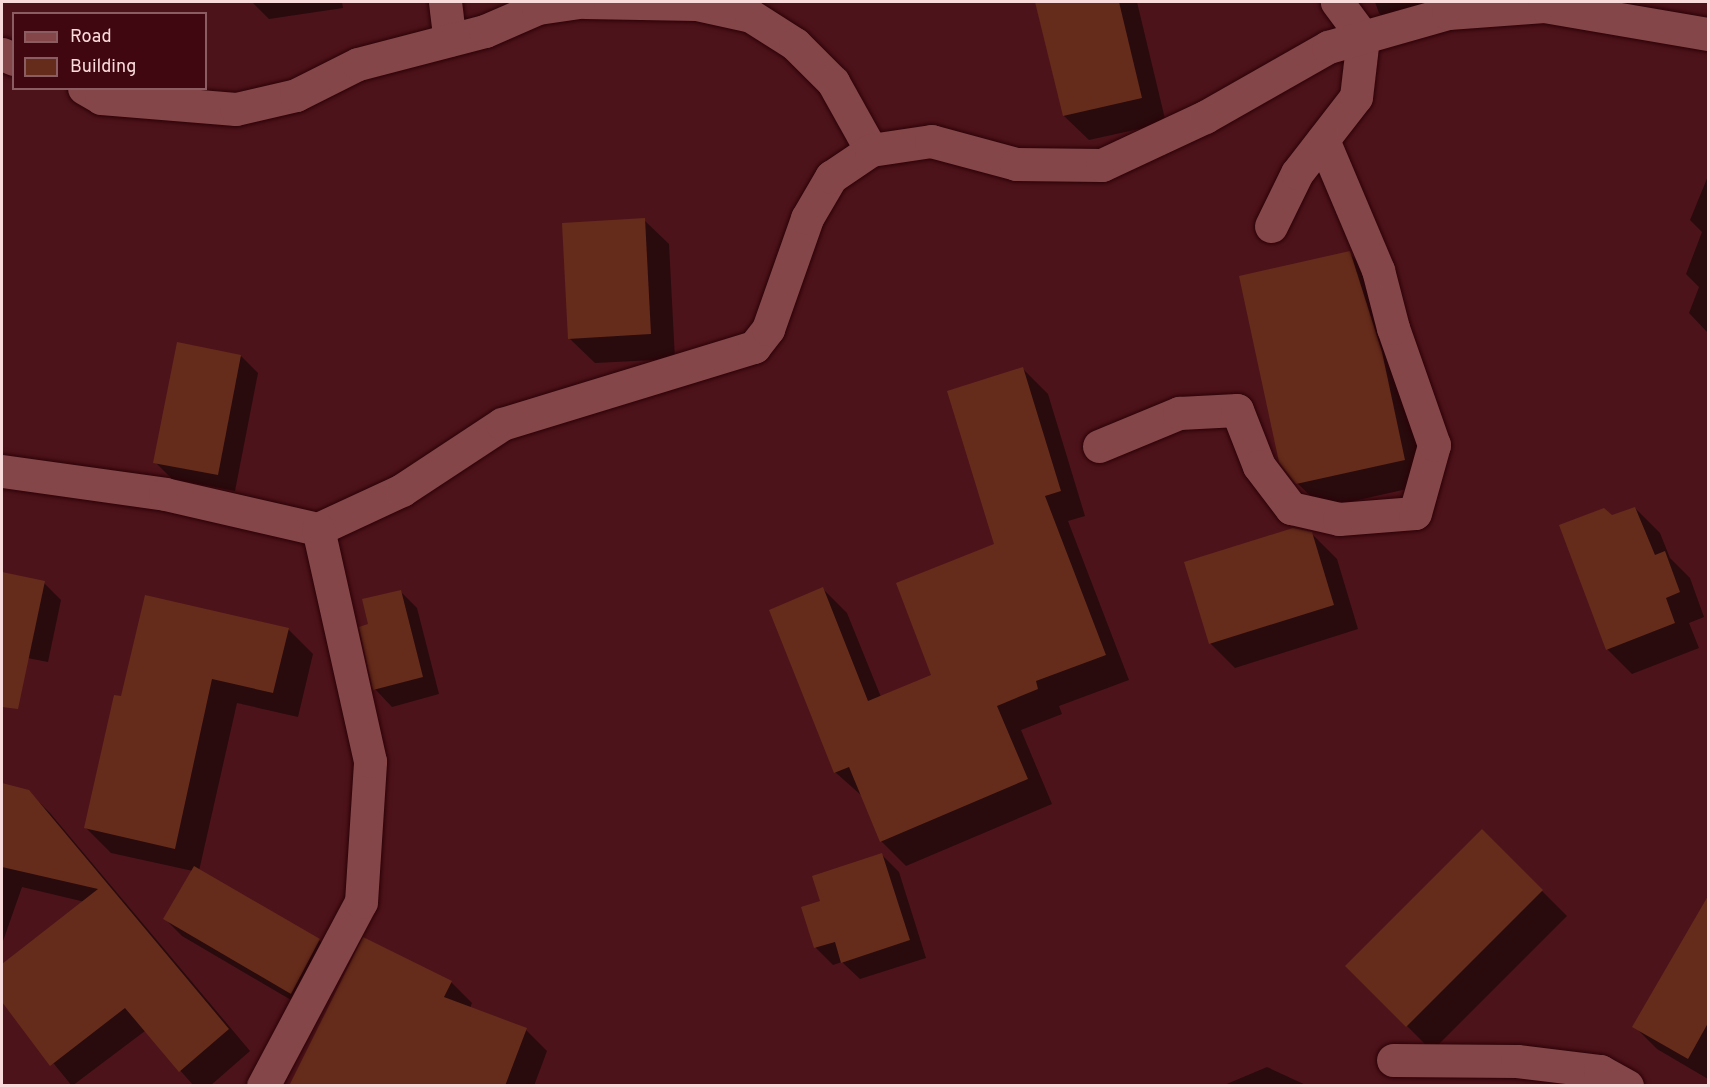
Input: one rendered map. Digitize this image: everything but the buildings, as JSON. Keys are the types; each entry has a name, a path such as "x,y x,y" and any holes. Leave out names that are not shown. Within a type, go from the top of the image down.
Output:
{"street":[{"path":"445,2 450,40"},
{"path":"87,90 100,98 236,109 296,95 358,64 450,40 538,8 578,2"},
{"path":"585,2 696,3 753,9 795,44 832,82 871,150"},
{"path":"1271,226 1297,173 1356,97 1363,37 1337,2"},
{"path":"2,471 165,494 318,529 402,490 502,424 754,347 768,329 807,218 831,177 871,150 931,141 1016,164 1102,165 1205,117 1328,47 1448,13 1544,6 1708,34"},
{"path":"1099,446 1179,412 1237,410 1259,466 1291,508 1339,519 1415,513 1434,445 1393,328 1378,270 1323,140"},
{"path":"263,1086 361,902 370,761 318,529"},
{"path":"1394,1060 1516,1061 1600,1071 1627,1086"}]}
